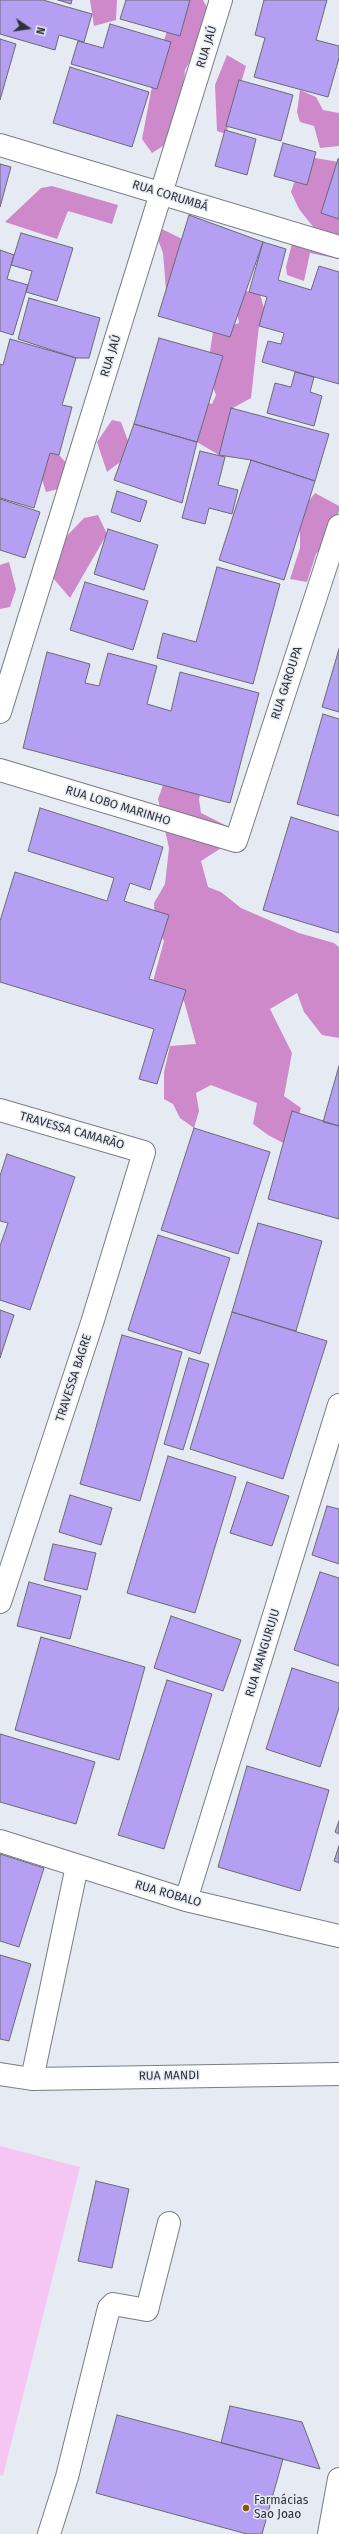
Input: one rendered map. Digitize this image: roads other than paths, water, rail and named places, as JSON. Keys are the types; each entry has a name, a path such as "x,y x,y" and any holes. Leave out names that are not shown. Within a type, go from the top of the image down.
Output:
{"street":[{"name":"RUA JAÚ","path":"0,712 221,0"},
{"name":"RUA CORUMBÁ","path":"0,145 339,247"},
{"name":"RUA GAROUPA","path":"236,841 339,526"},
{"name":"RUA LOBO MARINHO","path":"0,770 236,841"},
{"name":"TRAVESSA CAMARÃO","path":"0,1110 144,1152"},
{"name":"TRAVESSA BAGRE","path":"0,1602 92,1324 144,1152"},
{"name":"RUA MANGURUJU","path":"186,1900 339,1405"},
{"name":"RUA ROBALO","path":"0,1841 186,1900 339,1936"},
{"path":"32,2079 77,1866"},
{"name":"RUA MANDI","path":"0,2074 32,2079 339,2074"},
{"path":"49,2534 67,2478 110,2305 147,2310 169,2223"},
{"path":"329,2534 339,2479"}],"place":[{"name":"Farmácias Sao Joao","path":"246,2508"}]}
